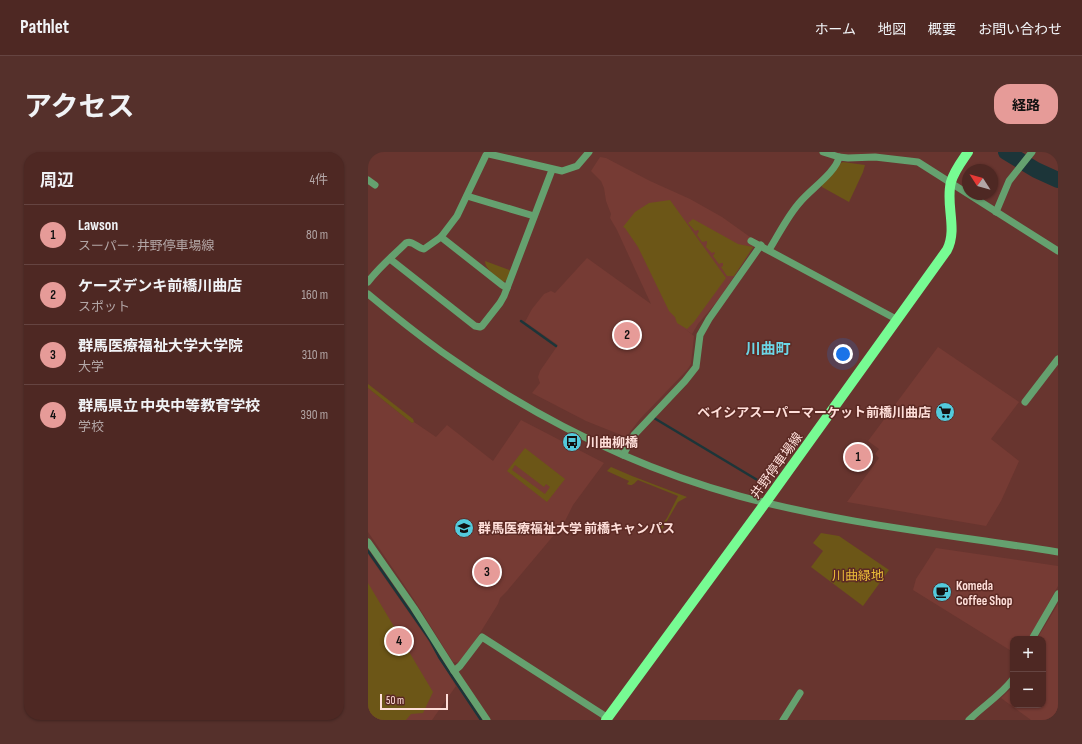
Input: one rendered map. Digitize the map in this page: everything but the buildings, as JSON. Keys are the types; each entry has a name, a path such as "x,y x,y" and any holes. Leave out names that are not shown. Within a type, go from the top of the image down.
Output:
{"main road":[{"path":"950,183 968,152"},
{"name":"井野停車場線","path":"607,719 766,502 950,245 950,183"}],"street":[{"path":"368,282 380,267 407,242 424,249 441,237 457,216 486,155 489,154 552,170 562,171 577,166 589,152"},
{"path":"823,152 838,157 856,159 866,155 918,162 1058,252"},
{"path":"996,212 1009,181 1032,153"},
{"path":"769,250 798,203 837,163 838,157"},
{"path":"390,259 477,327 480,327 500,303 507,288 552,170"},
{"path":"368,180 375,185"},
{"path":"467,196 534,216"},
{"path":"441,237 507,288"},
{"path":"751,241 761,245 896,320"},
{"path":"623,455 634,435 685,381 696,367 700,335 761,245"},
{"path":"368,294 422,338 492,386 544,416 623,455 739,496 788,508 1058,552"},
{"path":"1025,402 1058,359"},
{"path":"368,542 414,608 487,720"},
{"path":"1034,636 1058,594"},
{"path":"454,671 460,666 482,637 607,719"},
{"path":"969,720 1010,683"},
{"path":"783,720 800,693"}],"shaded area":[{"path":"600,157 606,158 650,181 690,199 722,217 757,242 719,299 698,324 692,334 685,329 694,336 691,364 687,370 640,419 626,437 586,421 532,393 540,383 538,377 540,371 558,345 525,322 532,309 544,294 551,291 555,293 587,258 651,304 610,218 611,214 601,181 591,171"},
{"path":"938,347 1019,402 991,439 1019,461 1001,501 986,526 847,502 879,458 875,454 879,449 868,441"},
{"name":"群馬医療福祉大学 前橋キャンパス","path":"368,388 412,423 414,422 436,437 447,425 493,461 521,420 604,463 573,505 564,523 500,598 498,604 475,641 458,663 453,662 413,598 368,532"},
{"path":"936,548 1058,566 1058,586 1031,636 1010,636 1010,650 913,590 916,579"},
{"path":"368,554 426,637 456,686 432,720 368,720"},
{"path":"1058,604 1058,720 1031,720 1015,708 1046,708 1046,636 1039,636"},
{"path":"1010,690 1010,705 1001,698"}],"green space":[{"path":"843,162 865,165 849,202 822,187 822,184 839,164"},
{"path":"670,200 726,278 694,322 687,329 677,323 675,317 669,311 638,247 623,227 635,212 649,203"},
{"path":"693,219 738,244 753,247 734,276 727,276 721,267 723,266 723,263 719,264 713,256 715,253 712,253 706,247 707,241 702,242 697,235 699,231 695,231 688,223"},
{"path":"485,261 512,271 508,280 503,282 489,270"},
{"path":"368,384 413,419 414,422 412,423 368,388"},
{"path":"525,448 565,479 547,502 507,471","holes":["515,465 544,487 546,484 550,487 545,494 512,470"]},
{"path":"611,467 687,497 678,502 660,533 657,531 667,518 678,496 638,480 632,485 629,485 627,484 629,481 607,471"},
{"name":"川曲緑地","path":"821,533 839,536 889,570 863,606 811,567 823,551 813,543"},
{"path":"368,583 433,692 423,713 411,714 406,720 368,720"}],"waterway":[{"path":"1006,152 1036,170 1058,180"},
{"path":"521,321 556,346"},
{"path":"654,418 759,481"},
{"path":"368,551 430,640 439,657 481,720"}],"place":[{"name":"ケーズデンキ前橋川曲店","path":"627,335"},
{"name":"ベイシアスーパーマーケット前橋川曲店","path":"945,412"},
{"name":"川曲柳橋","path":"572,442"},
{"name":"Lawson","path":"858,457"},
{"name":"群馬医療福祉大学 前橋キャンパス","path":"464,528"},
{"name":"群馬医療福祉大学大学院","path":"487,572"},
{"name":"Komeda Coffee Shop","path":"942,592"},
{"name":"群馬県立 中央中等教育学校","path":"399,641"}],"district":[{"name":"川曲町","path":"768,349"}]}
